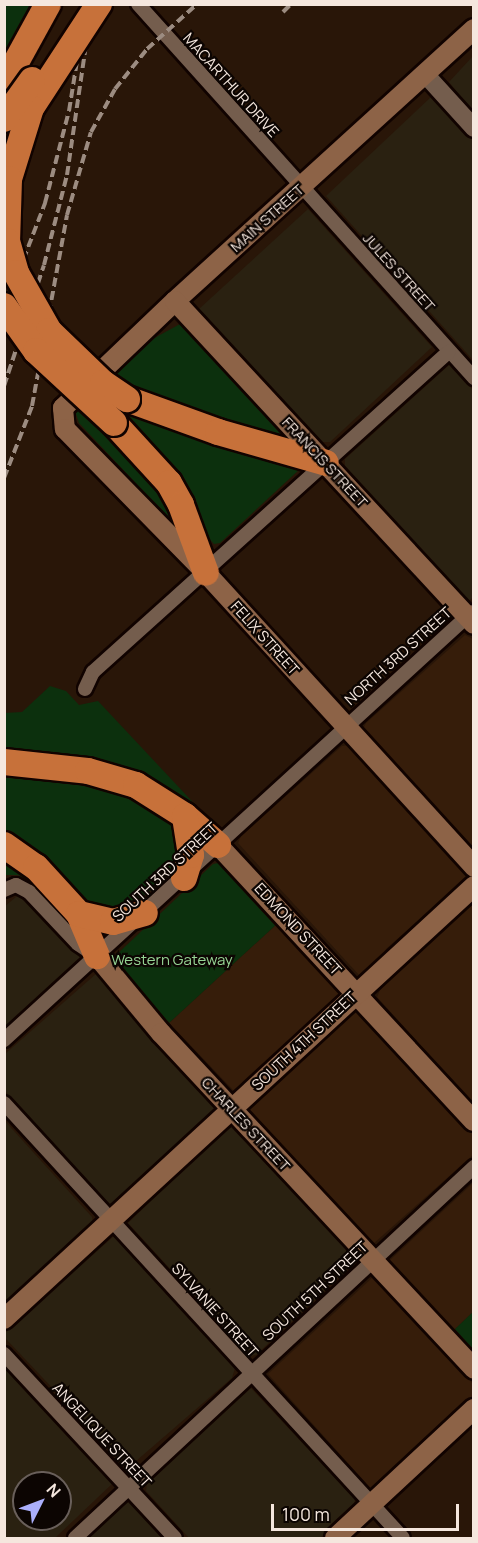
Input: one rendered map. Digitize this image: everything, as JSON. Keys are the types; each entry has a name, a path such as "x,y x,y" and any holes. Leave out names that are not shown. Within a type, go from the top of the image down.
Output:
{"highway":[{"path":"5,84 48,4"},
{"path":"4,119 94,4"},
{"path":"99,4 31,108 9,179 7,241 16,273 49,331 102,383 127,399 207,428 326,462"},
{"path":"4,306 36,351 114,423 168,483 181,505 206,573"},
{"path":"4,762 45,764 136,785 185,816 218,845"},
{"path":"184,878 191,855 185,816"},
{"path":"4,845 36,867 79,914 97,956"},
{"path":"79,914 113,922 145,913"}],"main road":[{"name":"MAIN STREET","path":"63,408 174,301 474,29"},
{"name":"FRANCIS STREET","path":"174,301 471,617"},
{"name":"FELIX STREET","path":"63,408 65,429 206,573 474,867"},
{"name":"EDMOND STREET","path":"218,845 357,992 474,1121"},
{"name":"SOUTH 4TH STREET","path":"4,1319 474,886"},
{"name":"CHARLES STREET","path":"97,956 120,987 474,1369"},
{"path":"335,1539 474,1409"}],"street":[{"name":"MACARTHUR DRIVE","path":"138,4 301,188"},
{"path":"425,74 474,128"},
{"name":"JULES STREET","path":"301,188 474,378"},
{"path":"85,689 93,672 206,573 449,351"},
{"name":"NORTH 3RD STREET","path":"345,727 471,617"},
{"name":"SOUTH 3RD STREET","path":"4,1040 184,878 345,727"},
{"name":"CHARLES STREET","path":"10,887 29,891 78,944 97,956"},
{"name":"SYLVANIE STREET","path":"4,1103 403,1539"},
{"name":"SOUTH 5TH STREET","path":"75,1539 250,1373 474,1167"},
{"name":"ANGELIQUE STREET","path":"4,1354 175,1539"}],"shaded area":[{"path":"473,56 473,113 449,82"},
{"path":"431,97 438,99 473,138 473,360 326,196"},
{"path":"308,209 432,347 330,442 321,442 199,309"},
{"path":"449,365 473,390 473,597 470,600 464,600 345,466 345,459"},
{"path":"465,635 473,639 473,860 361,733 366,723"},
{"path":"350,745 468,877 386,949 383,958 359,975 238,843 241,836 342,746"},
{"path":"22,892 80,958 5,1027 4,907"},
{"path":"473,897 473,1104 377,997 381,988 471,906"},
{"path":"279,922 341,990 341,996 239,1091 234,1091 169,1023"},
{"path":"97,973 219,1109 116,1202 109,1204 5,1091 5,1054"},
{"path":"353,1011 364,1014 473,1132 473,1155 373,1244 249,1109"},
{"path":"4,1120 92,1217 93,1223 4,1306"},
{"path":"234,1124 356,1257 351,1266 256,1355 250,1356 128,1223 228,1126"},
{"path":"473,1183 473,1312 451,1333 388,1262"},
{"path":"114,1236 235,1368 232,1378 128,1468 6,1339 5,1333"},
{"path":"373,1277 381,1279 473,1384 473,1398 371,1489 268,1374"},
{"path":"4,1360 113,1483 72,1522 72,1471 12,1471 12,1531 62,1531 55,1538 5,1538"},
{"path":"251,1388 355,1499 353,1509 320,1538 189,1538 146,1491 147,1483"},
{"path":"131,1502 167,1538 87,1538 126,1503"}],"green space":[{"path":"5,5 39,5 5,76"},
{"path":"180,324 185,325 298,440 146,398 106,372 127,353"},
{"path":"79,399 149,468 198,561 150,510 143,491 79,423 74,408"},
{"path":"127,405 301,468 220,543 214,544 203,532 173,470 145,434 120,413"},
{"path":"50,686 66,691 79,705 98,701 218,829 95,761 55,754 53,775 130,794 180,826 178,867 125,912 90,905 49,862 27,848 40,877 85,942 33,884 18,875 5,875 4,713 22,712"},
{"name":"Western Gateway","path":"218,863 279,922 169,1023 115,963 115,956 213,864"},
{"path":"473,1312 473,1350 455,1329"}],"railway":[{"path":"4,386 44,265 67,175 92,4"},
{"path":"4,478 32,406 67,215 91,132 115,89 147,49 197,4"},
{"path":"283,12 291,4"},
{"path":"4,310 45,203 69,111 77,61"}]}
